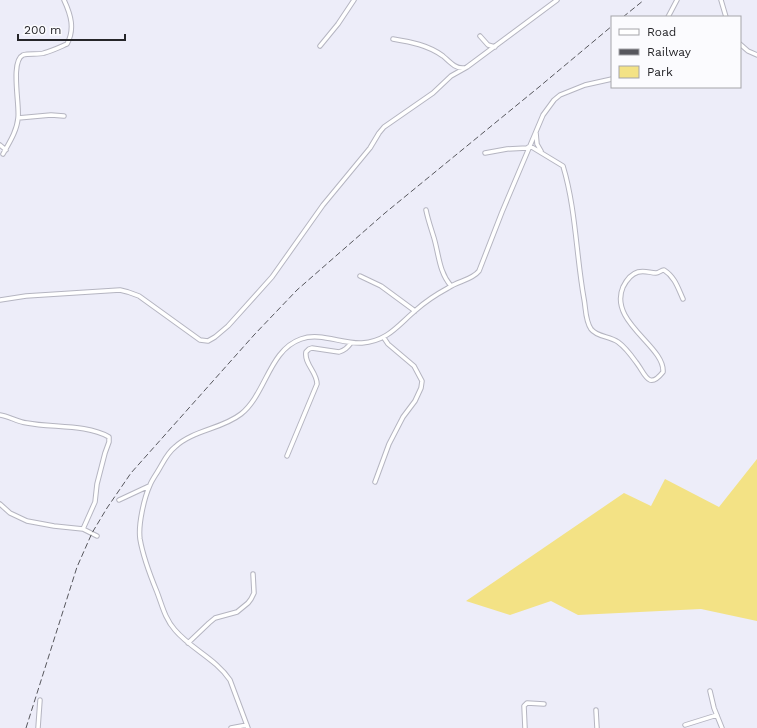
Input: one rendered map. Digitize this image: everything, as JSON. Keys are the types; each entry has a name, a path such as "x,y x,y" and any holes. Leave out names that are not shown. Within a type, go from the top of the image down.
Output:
{"street":[{"path":"3,154 15,130 18,118 16,84 20,59 23,55 44,53 67,44 71,32 71,16 64,0"},
{"path":"320,46 338,24 354,0"},
{"path":"0,300 26,296 120,290 139,296 200,340 208,341 228,326 272,277 323,205 370,148 378,133 384,127 432,93 451,76 467,67 495,47 557,0"},
{"path":"669,16 677,0"},
{"path":"721,0 726,16"},
{"path":"480,36 488,45 495,47"},
{"path":"393,39 428,47 444,57 449,63 461,69 467,67"},
{"path":"741,45 748,51 757,55"},
{"path":"231,728 248,727 230,680 219,667 188,643 175,630 167,619 145,560 140,529 149,486 170,452 182,441 232,420 243,412 259,390 277,358 287,347 301,339 312,336 361,343 373,342 384,338 415,311 451,286 475,275 479,271 543,115 556,98 572,89 611,79"},
{"path":"18,118 51,115 64,116"},
{"path":"536,131 537,144 541,151"},
{"path":"0,145 6,150"},
{"path":"485,153 507,149 527,148 530,146 557,161 564,168 572,201 580,277 588,324 595,333 611,338 623,346 642,369 644,376 649,380 660,376 663,372 663,363 630,323 623,310 620,302 620,295 624,284 631,275 638,272 649,271 655,273 664,270 670,273 683,299"},
{"path":"426,210 428,224 434,238 444,278 451,286"},
{"path":"360,276 381,286 415,311"},
{"path":"375,482 389,444 402,417 415,401 421,388 422,381 414,366 388,344 384,338"},
{"path":"287,456 317,384 316,376 306,359 306,352 312,348 339,352 346,349 351,342"},
{"path":"0,415 9,416 27,423 94,431 109,437 109,442 97,484 95,502 83,529"},
{"path":"119,500 149,486"},
{"path":"0,504 10,513 27,521 83,529 97,536"},
{"path":"188,643 215,618 237,612 248,603 254,593 253,574"},
{"path":"710,691 722,728"},
{"path":"38,728 40,700"},
{"path":"525,728 524,706 527,703 544,704"},
{"path":"596,710 597,728"},
{"path":"686,725 717,715"}],"green space":[{"path":"757,459 757,621 701,609 578,615 551,601 510,615 466,601 624,493 651,506 665,479 719,507"}],"railway":[{"path":"624,16 644,0"},
{"path":"26,728 77,567 92,533 131,473 254,335 297,290 385,213 611,27"}]}
